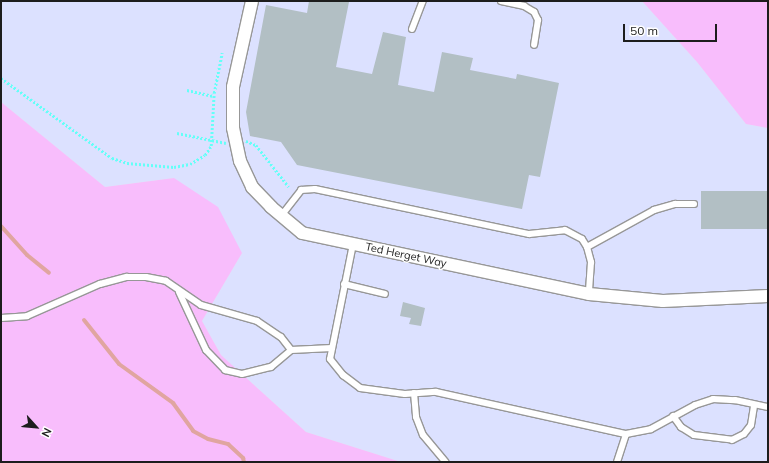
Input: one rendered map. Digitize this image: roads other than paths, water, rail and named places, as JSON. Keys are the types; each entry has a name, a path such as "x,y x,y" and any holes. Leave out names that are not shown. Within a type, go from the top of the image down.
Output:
{"street":[{"name":"Ted Herget Way","path":"252,1 233,87 233,128 240,162 252,187 281,216 302,233 589,294 663,301 768,296"}],"lane":[{"path":"412,29 423,1"},
{"path":"501,1 524,6 534,12 538,20 534,45"},
{"path":"281,216 301,190 315,190 529,234 565,230 578,236 587,247 591,262 589,294"},
{"path":"587,247 654,210 675,204 694,204"},
{"path":"353,244 330,359 343,375 360,388 414,393 436,392 626,434 651,429 674,416 713,399 735,400 768,407"},
{"path":"1,318 27,316 100,284 127,277 166,281 179,292 201,305 257,321 281,337 291,350"},
{"path":"344,284 385,294"},
{"path":"179,292 206,350 225,370 242,374 271,367 291,350 332,348"},
{"path":"414,393 416,417 423,435 446,462"},
{"path":"674,416 682,427 694,434 732,440 744,434 751,425 754,404"},
{"path":"617,462 626,434"}],"waterway":[{"path":"1,226 27,255 49,273"},
{"path":"84,320 119,364 173,403 193,431 208,439 228,444 243,458 244,462"}]}
